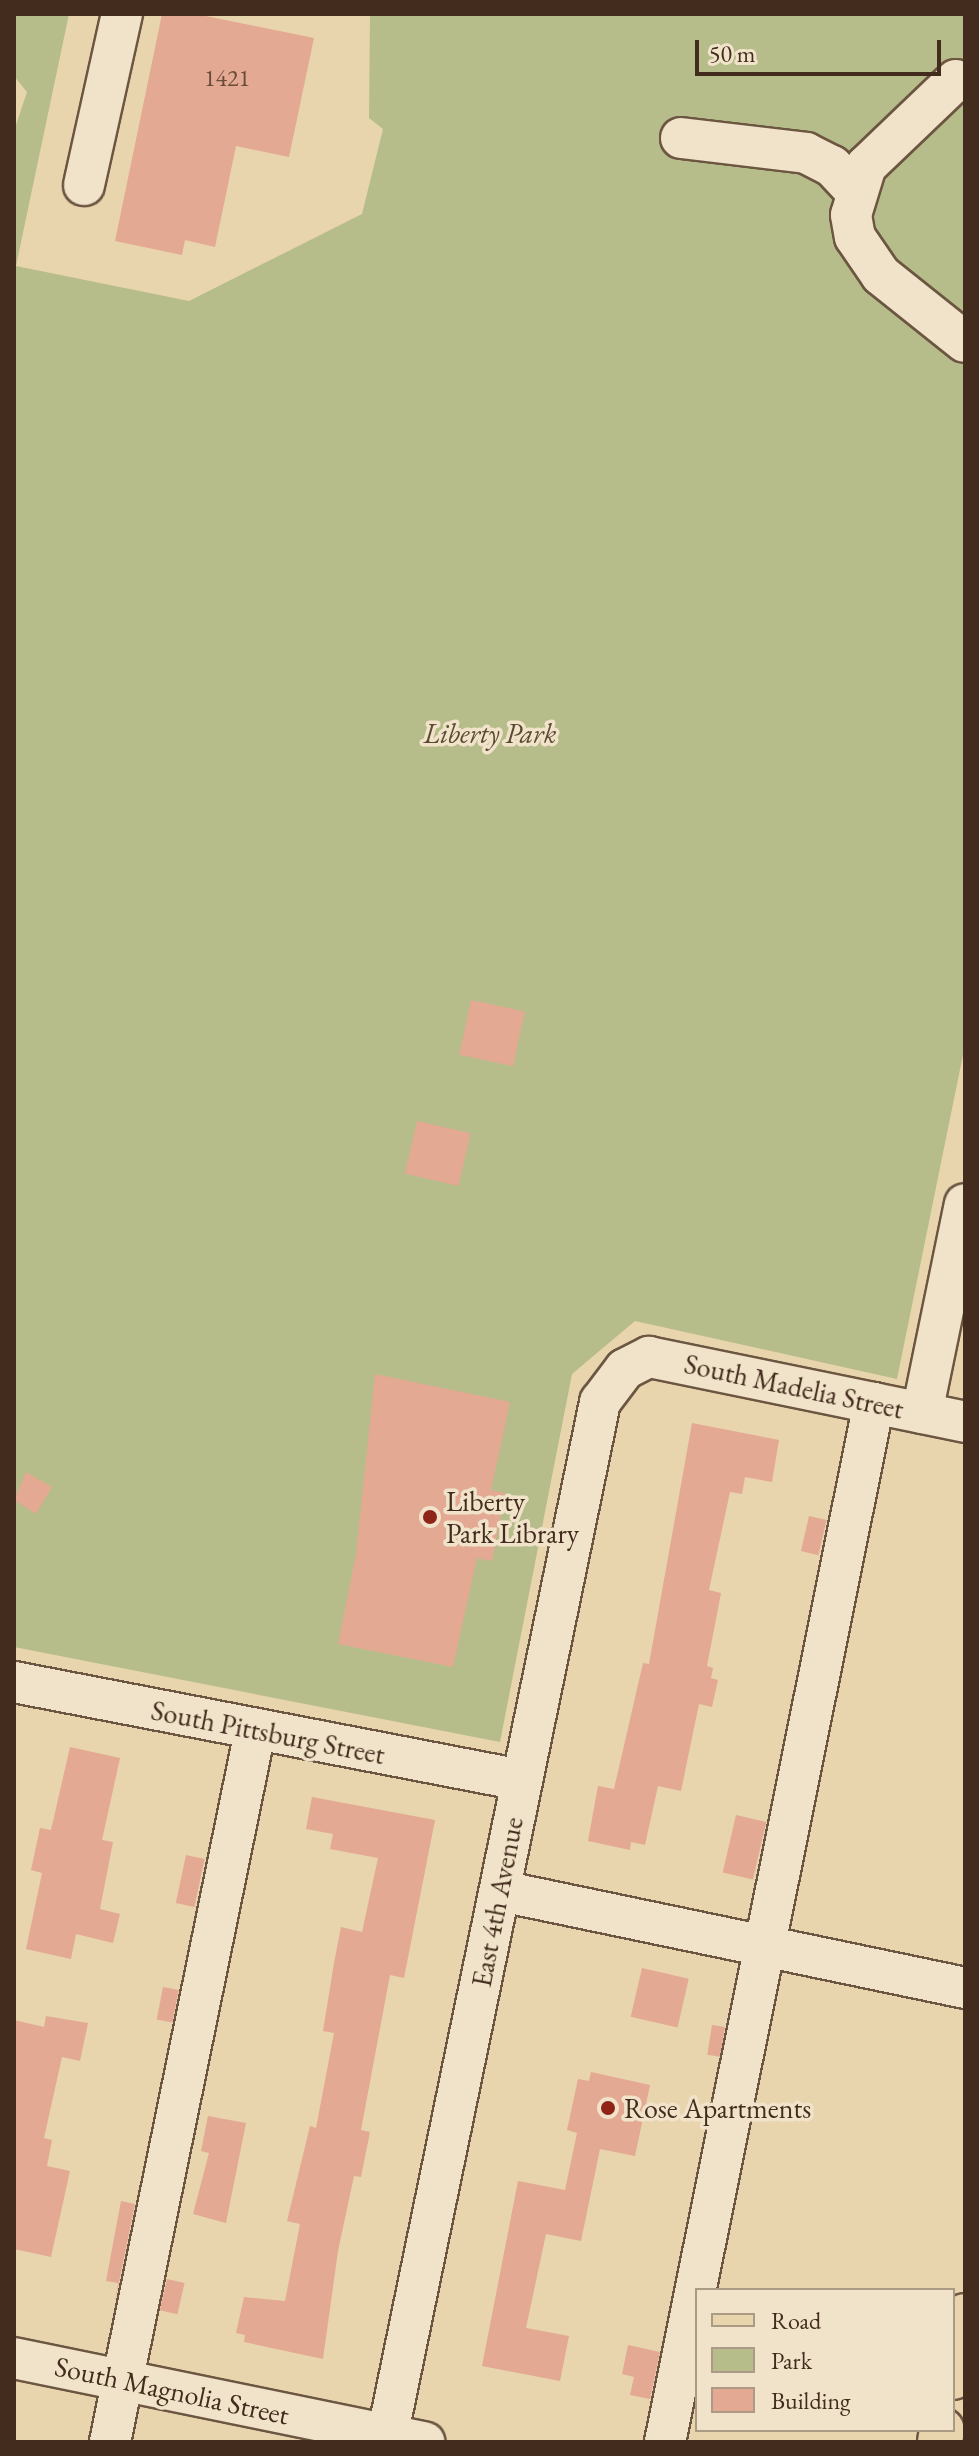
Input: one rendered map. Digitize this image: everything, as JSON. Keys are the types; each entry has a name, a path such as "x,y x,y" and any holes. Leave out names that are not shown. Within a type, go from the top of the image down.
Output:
{"main road":[{"path":"955,2367 965,2316"}],"street":[{"path":"84,185 122,14"},
{"path":"956,80 866,166 851,215 855,237 881,275 965,342"},
{"path":"681,138 806,153 832,166 856,192"},
{"path":"922,1413 965,1204"},
{"name":"South Madelia Street","path":"625,1369 649,1357 965,1422"},
{"name":"East 4th Avenue","path":"399,2440 521,1780 600,1402 625,1369"},
{"path":"695,2288 874,1403"},
{"name":"South Pittsburg Street","path":"14,1682 521,1780"},
{"path":"110,2442 255,1731"},
{"path":"501,1891 965,1988"},
{"path":"665,2442 695,2290"},
{"name":"South Magnolia Street","path":"14,2358 399,2440"}],"green space":[{"name":"Liberty Park","path":"14,14 69,14 16,266 189,301 362,214 383,129 369,118 370,14 965,14 965,1045 897,1379 635,1321 572,1374 500,1742 14,1647 14,131 27,92 14,76"}],"building":[{"path":"162,14 196,14 314,38 289,157 236,146 215,247 185,240 182,255 115,241"},
{"path":"471,1000 525,1011 513,1066 459,1055"},
{"path":"417,1121 471,1133 458,1186 405,1174"},
{"name":"Liberty Park Library","path":"375,1374 510,1402 491,1490 505,1493 492,1561 477,1558 453,1667 338,1644 356,1554"},
{"path":"692,1423 779,1440 772,1482 745,1477 742,1494 730,1492 709,1590 721,1593 707,1666 713,1668 711,1678 718,1680 712,1707 699,1704 681,1791 658,1786 645,1845 631,1842 630,1850 588,1841 598,1786 614,1789 643,1663 649,1664"},
{"path":"26,1472 52,1487 36,1514 14,1500"},
{"path":"809,1516 827,1520 818,1555 801,1551"},
{"path":"70,1747 120,1758 102,1840 113,1842 100,1909 120,1914 113,1943 76,1934 71,1959 26,1949 42,1873 31,1870 40,1828 51,1830"},
{"path":"312,1797 435,1820 404,1978 390,1975 361,2130 370,2132 361,2177 354,2176 338,2251 323,2359 244,2342 245,2335 236,2333 244,2297 285,2301 300,2224 287,2221 310,2126 316,2128 334,2033 323,2031 341,1927 362,1932 378,1858 330,1849 333,1834 306,1829"},
{"path":"736,1815 766,1822 753,1879 723,1872"},
{"path":"186,1855 205,1859 194,1907 176,1903"},
{"path":"642,1968 689,1979 678,2028 631,2017"},
{"path":"163,1987 179,1990 172,2022 157,2019"},
{"path":"46,2016 88,2023 80,2061 62,2057 44,2138 52,2140 47,2166 70,2171 51,2257 14,2249 14,2020 44,2027"},
{"path":"712,2025 725,2027 720,2057 707,2055"},
{"path":"591,2072 650,2085 635,2156 600,2149 581,2241 546,2234 526,2328 569,2336 560,2381 482,2366 518,2181 565,2190 577,2133 567,2130 578,2079 589,2081"},
{"path":"208,2116 246,2123 226,2223 193,2214 209,2153 201,2151"},
{"path":"121,2201 135,2204 115,2302 118,2283 106,2281"},
{"path":"167,2279 185,2283 177,2314 160,2310"},
{"path":"628,2345 660,2352 650,2399 630,2395 634,2377 622,2374"}],"place":[{"name":"Liberty Park Library","path":"430,1517"},
{"name":"Rose Apartments","path":"608,2108"}]}
